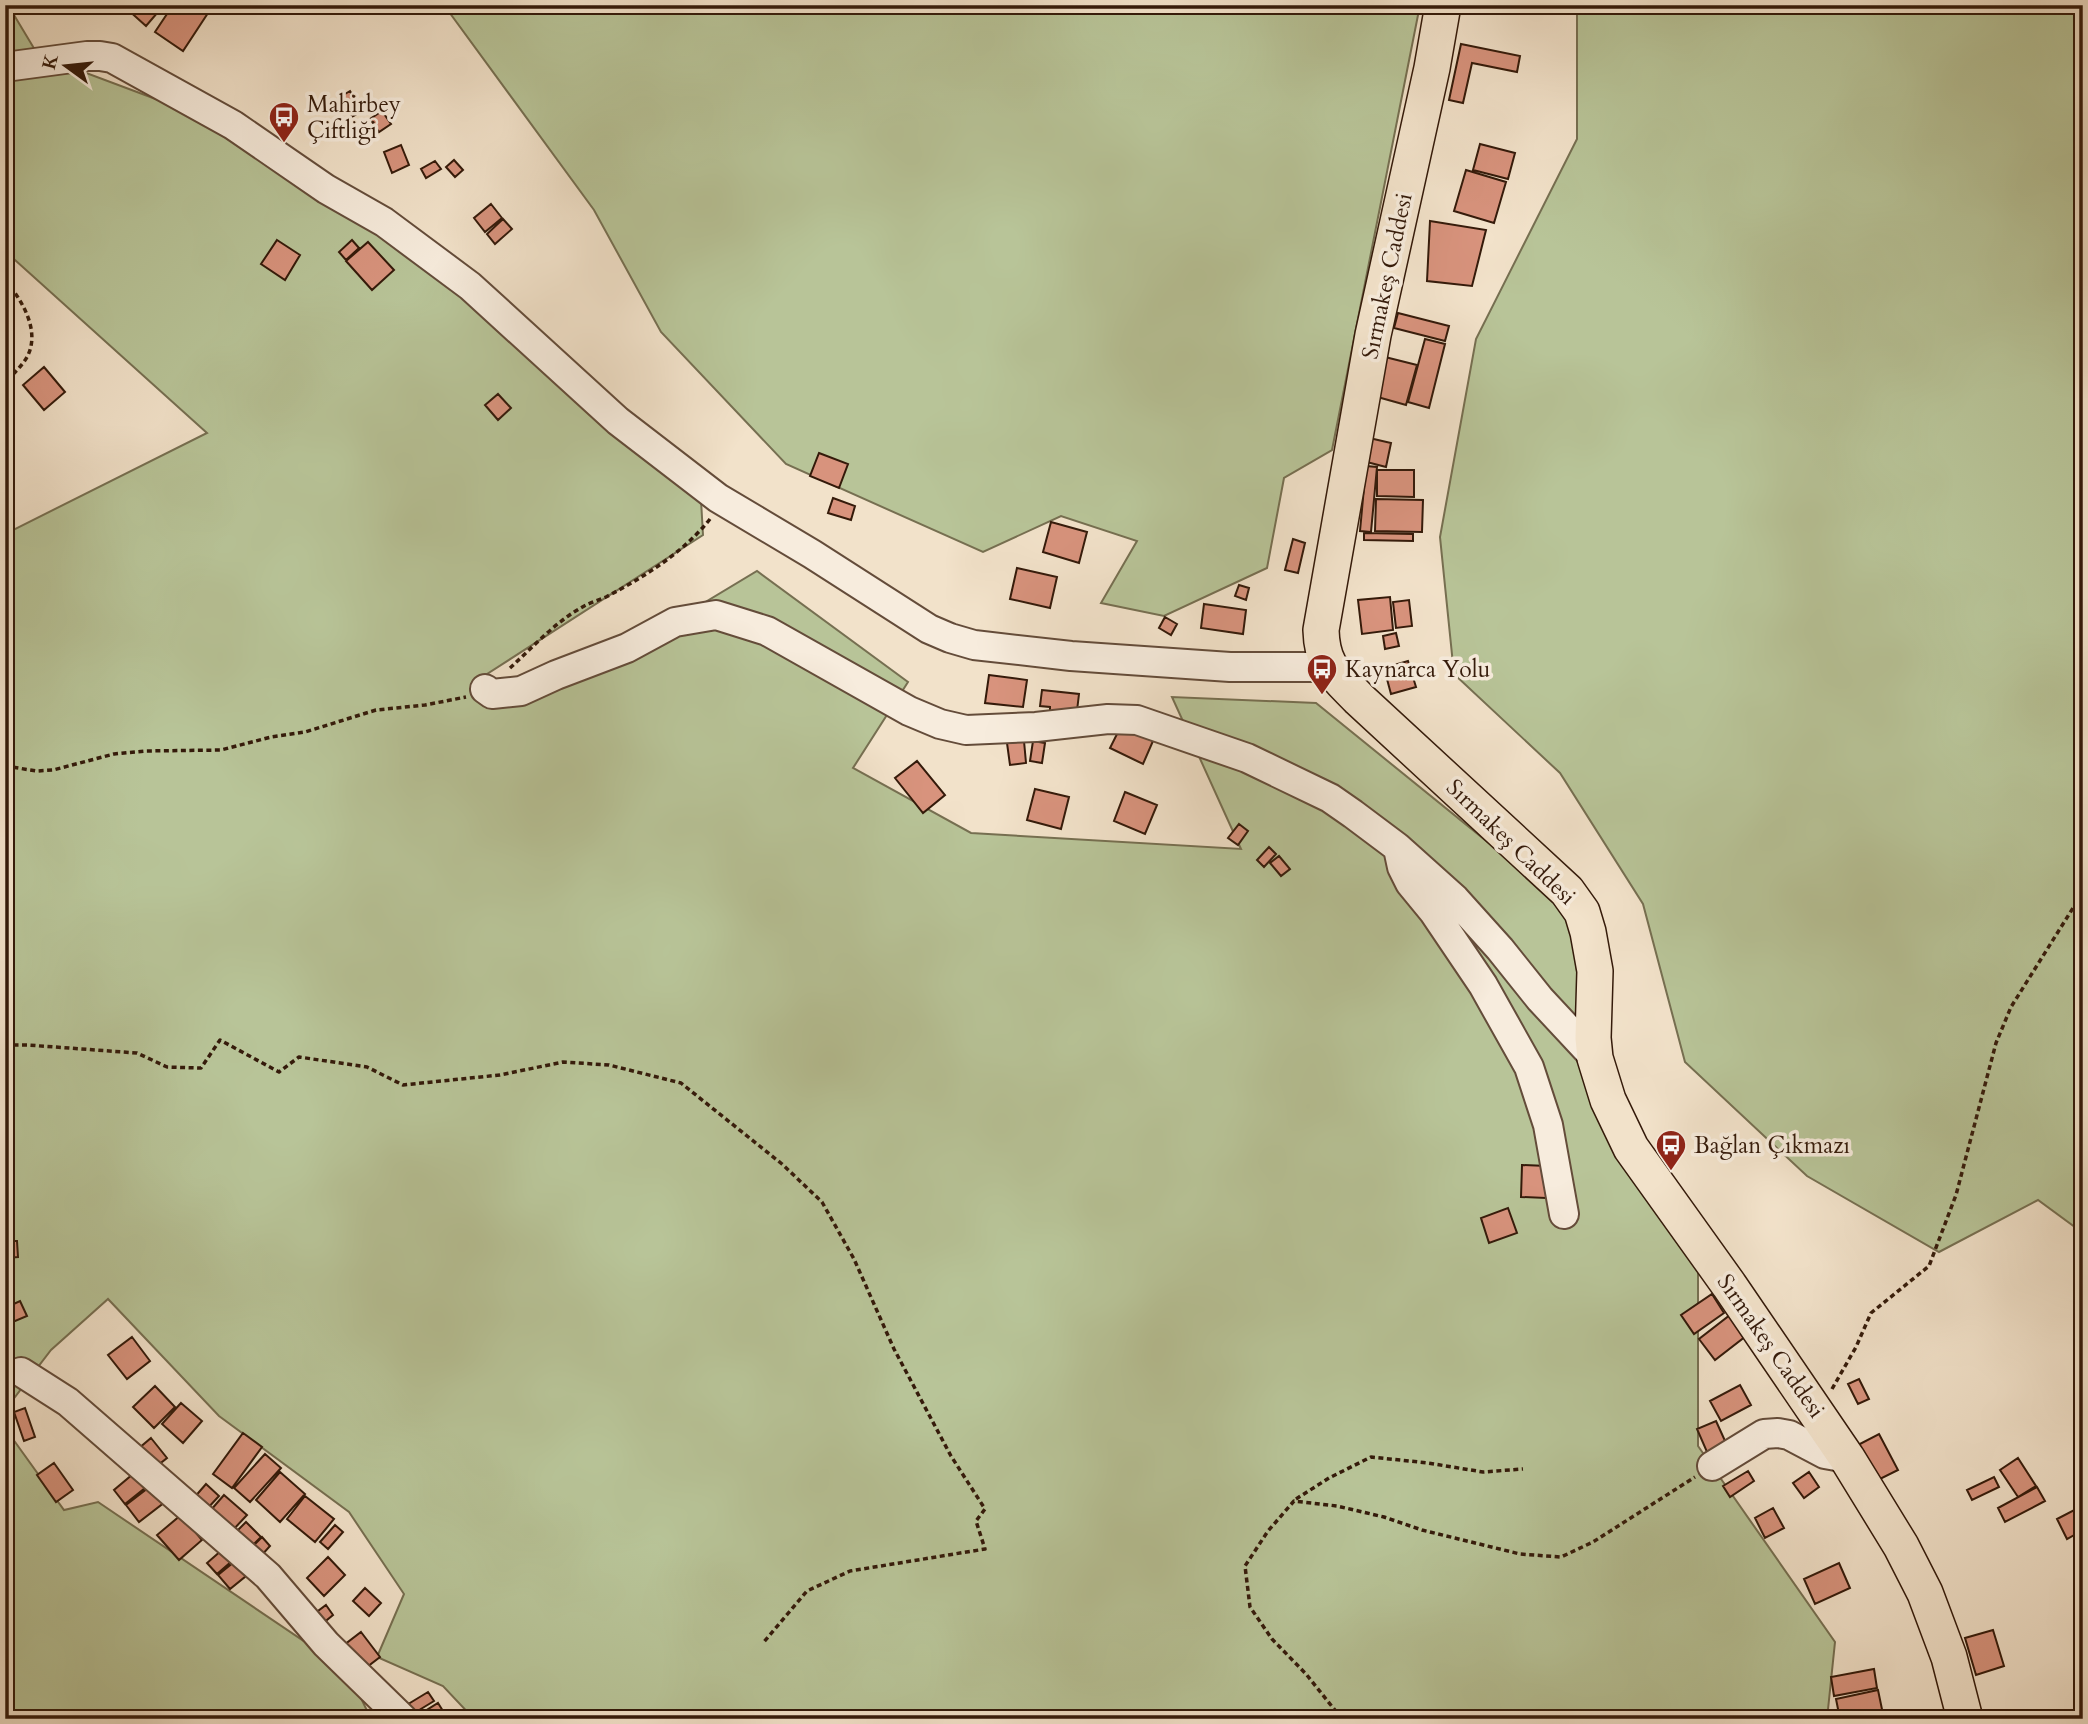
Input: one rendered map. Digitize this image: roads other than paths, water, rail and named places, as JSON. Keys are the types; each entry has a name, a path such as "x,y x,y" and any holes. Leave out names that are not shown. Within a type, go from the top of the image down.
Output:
{"main road":[{"name":"Sırmakeş Caddesi","path":"1443,5 1432,68 1373,335 1321,629 1322,649 1329,667 1359,699 1567,891 1583,912 1595,971 1595,1058 1608,1100 1631,1148 1818,1415 1901,1546 1925,1593 1949,1657 1965,1719"}],"street":[{"path":"5,67 86,56 112,58 233,125 326,189 384,222 470,286 618,421 718,498 929,629 974,645 1071,656 1230,667 1329,667"},
{"path":"485,689 492,694 521,691 627,648 675,622 716,615 767,631 909,711 966,730 1036,727 1108,719 1137,720 1247,758 1279,772 1330,798 1397,847 1455,899 1540,999 1595,1058"},
{"path":"1397,847 1410,883 1433,911 1483,985 1529,1067 1548,1125 1564,1214"},
{"path":"21,1372 68,1402 268,1576 326,1644 403,1719"},
{"path":"1712,1466 1763,1434 1778,1433 1789,1435 1825,1454 1847,1458"}],"place":[{"name":"Mahirbey Çiftliği","path":"284,144"},
{"name":"Kaynarca Yolu","path":"1322,696"},
{"name":"Bağlan Çıkmazı","path":"1671,1172"}]}
